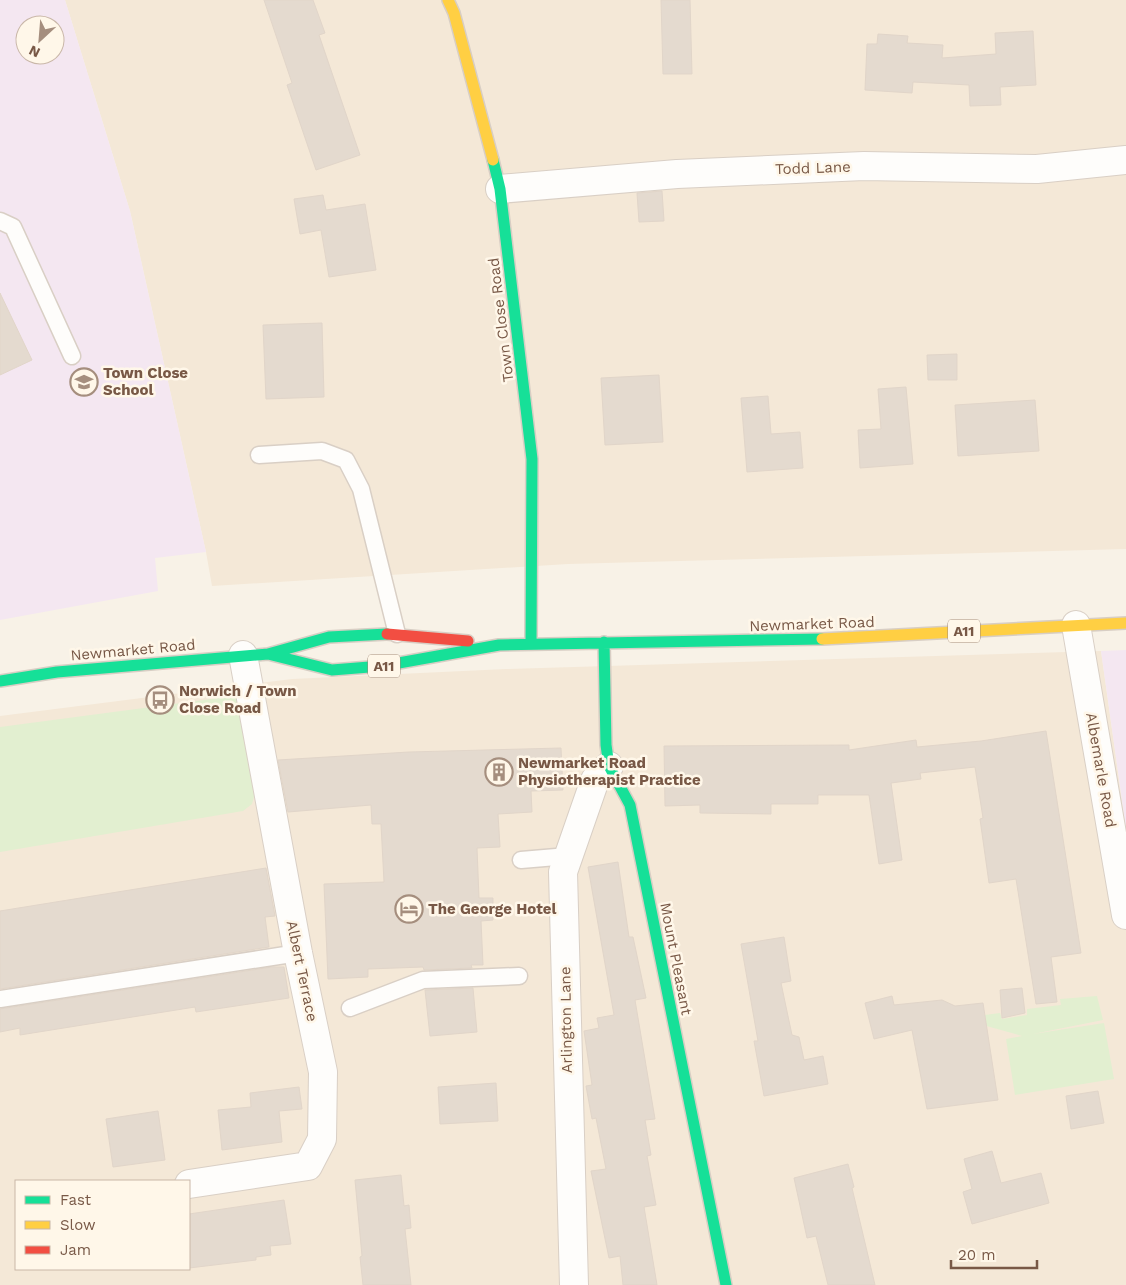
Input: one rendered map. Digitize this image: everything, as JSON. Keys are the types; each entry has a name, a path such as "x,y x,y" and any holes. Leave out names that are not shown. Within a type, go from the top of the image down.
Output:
{"main road":[{"name":"Town Close Road","path":"448,0 454,13 500,189 532,459 531,643"},
{"name":"Newmarket Road","path":"255,654 332,670 382,666 499,645 531,643 833,639 1126,623"},
{"name":"Newmarket Road","path":"0,681 57,672 255,654 329,637 397,634 499,645"},
{"name":"Mount Pleasant","path":"604,642 606,745 609,766 630,806 726,1285"}],"street":[{"name":"Todd Lane","path":"500,189 677,174 864,166 1037,169 1126,160"},
{"name":"Albemarle Road","path":"1076,625 1126,915"},
{"name":"Albert Terrace","path":"190,1184 308,1166 322,1139 323,1072 298,953 255,654"},
{"name":"Arlington Lane","path":"574,1285 563,872 595,780 609,766"}],"lane":[{"path":"0,221 13,227 72,356"},
{"path":"259,455 322,451 346,460 361,489 397,634"},
{"path":"521,860 568,856"},
{"path":"0,998 298,953"},
{"path":"350,1008 423,980 519,976"}],"shaded area":[{"name":"Town Close School","path":"0,0 65,0 130,211 206,552 155,558 158,591 0,620"},
{"path":"65,0 1126,0 1126,549 568,564 212,586 130,211"},
{"path":"1126,650 1126,829 1101,651"},
{"path":"1101,651 1126,829 1126,1285 0,1285 0,716 292,679 506,669"}],"green space":[{"path":"242,695 256,790 252,804 243,811 0,852 0,727"},
{"path":"1097,996 1103,1020 1033,1034 1104,1023 1114,1079 1015,1095 1006,1039 1022,1036 983,1025 969,1017 1000,1013 1002,1019 1027,1015 1027,1009 1061,1005 1060,999"}],"building":[{"path":"264,0 313,0 325,33 319,35 360,155 316,170 287,85 292,83"},
{"path":"661,0 690,0 692,74 663,74"},
{"path":"1033,31 1036,85 1000,87 1001,105 970,106 969,85 913,82 912,93 865,90 867,44 877,44 878,34 908,36 907,43 943,45 942,58 996,54 995,33"},
{"path":"662,191 664,221 639,222 637,193"},
{"path":"323,195 326,210 365,204 376,270 329,277 321,230 300,234 294,199"},
{"path":"0,293 32,360 0,375"},
{"path":"322,323 324,397 266,399 263,325"},
{"path":"957,354 957,380 928,380 927,355"},
{"path":"659,375 663,442 605,445 601,378"},
{"path":"906,387 913,464 860,468 858,430 881,429 878,389"},
{"path":"768,396 771,434 800,432 803,468 747,472 741,398"},
{"path":"1035,400 1039,451 958,456 955,405"},
{"path":"1046,731 1081,953 1051,957 1057,1002 1036,1004 1016,879 989,883 980,819 983,818 975,767 920,773 921,779 891,783 902,860 879,864 869,795 818,795 818,804 771,804 771,814 700,813 700,805 665,806 664,746 849,745 849,750 916,740 917,747 981,741"},
{"path":"561,748 563,790 531,791 532,812 498,814 500,847 477,848 479,898 493,898 493,920 481,921 483,965 471,965 472,968 424,970 423,967 368,969 368,977 328,979 324,884 384,882 381,824 372,824 371,805 288,812 278,760 409,752"},
{"path":"618,862 629,937 633,937 646,998 635,1000 655,1119 645,1120 651,1155 647,1156 656,1205 644,1207 657,1285 623,1285 620,1256 609,1258 591,1171 606,1169 596,1118 592,1119 586,1086 592,1085 584,1031 599,1028 597,1018 614,1015 588,867"},
{"path":"266,868 275,916 265,917 269,947 0,989 0,911"},
{"path":"784,937 791,981 781,983 792,1035 799,1037 804,1060 823,1056 828,1084 764,1096 754,1041 758,1041 741,944"},
{"path":"272,967 284,967 289,998 196,1012 195,1007 20,1035 20,1028 0,1032 0,1009"},
{"path":"473,988 477,1032 430,1036 425,990"},
{"path":"1022,988 1025,1013 1002,1018 1000,990"},
{"path":"892,996 894,1005 942,1000 955,1006 983,1003 998,1100 927,1109 912,1030 874,1039 865,1003"},
{"path":"496,1083 498,1121 440,1124 438,1087"},
{"path":"299,1087 302,1109 279,1111 282,1142 222,1150 218,1110 251,1107 250,1093"},
{"path":"1098,1091 1104,1123 1071,1129 1066,1096"},
{"path":"158,1111 165,1160 113,1167 106,1119"},
{"path":"992,1151 1001,1183 1041,1173 1049,1203 972,1224 963,1192 972,1189 964,1159"},
{"path":"848,1164 875,1285 828,1285 816,1236 807,1238 794,1178"},
{"path":"401,1175 404,1206 409,1205 411,1228 405,1229 411,1285 363,1285 355,1180"},
{"path":"284,1200 291,1244 270,1246 271,1255 256,1257 256,1260 190,1268 190,1214"}],"traffic: fast":[{"path":"493,160 500,189 532,459 531,643"},
{"path":"0,681 57,672 268,654 329,637 387,634"},
{"path":"268,654 332,670 382,666 499,645 822,639"},
{"path":"604,642 606,745 609,766 630,805 726,1285"}],"traffic: slow":[{"path":"448,0 454,13 493,160"},
{"path":"822,639 1126,623"}],"traffic: jam":[{"path":"387,634 468,641"}],"place":[{"name":"Town Close School","path":"84,382"},
{"name":"Norwich / Town Close Road","path":"160,700"},
{"name":"Newmarket Road Physiotherapist Practice","path":"499,772"},
{"name":"The George Hotel","path":"409,909"}]}
